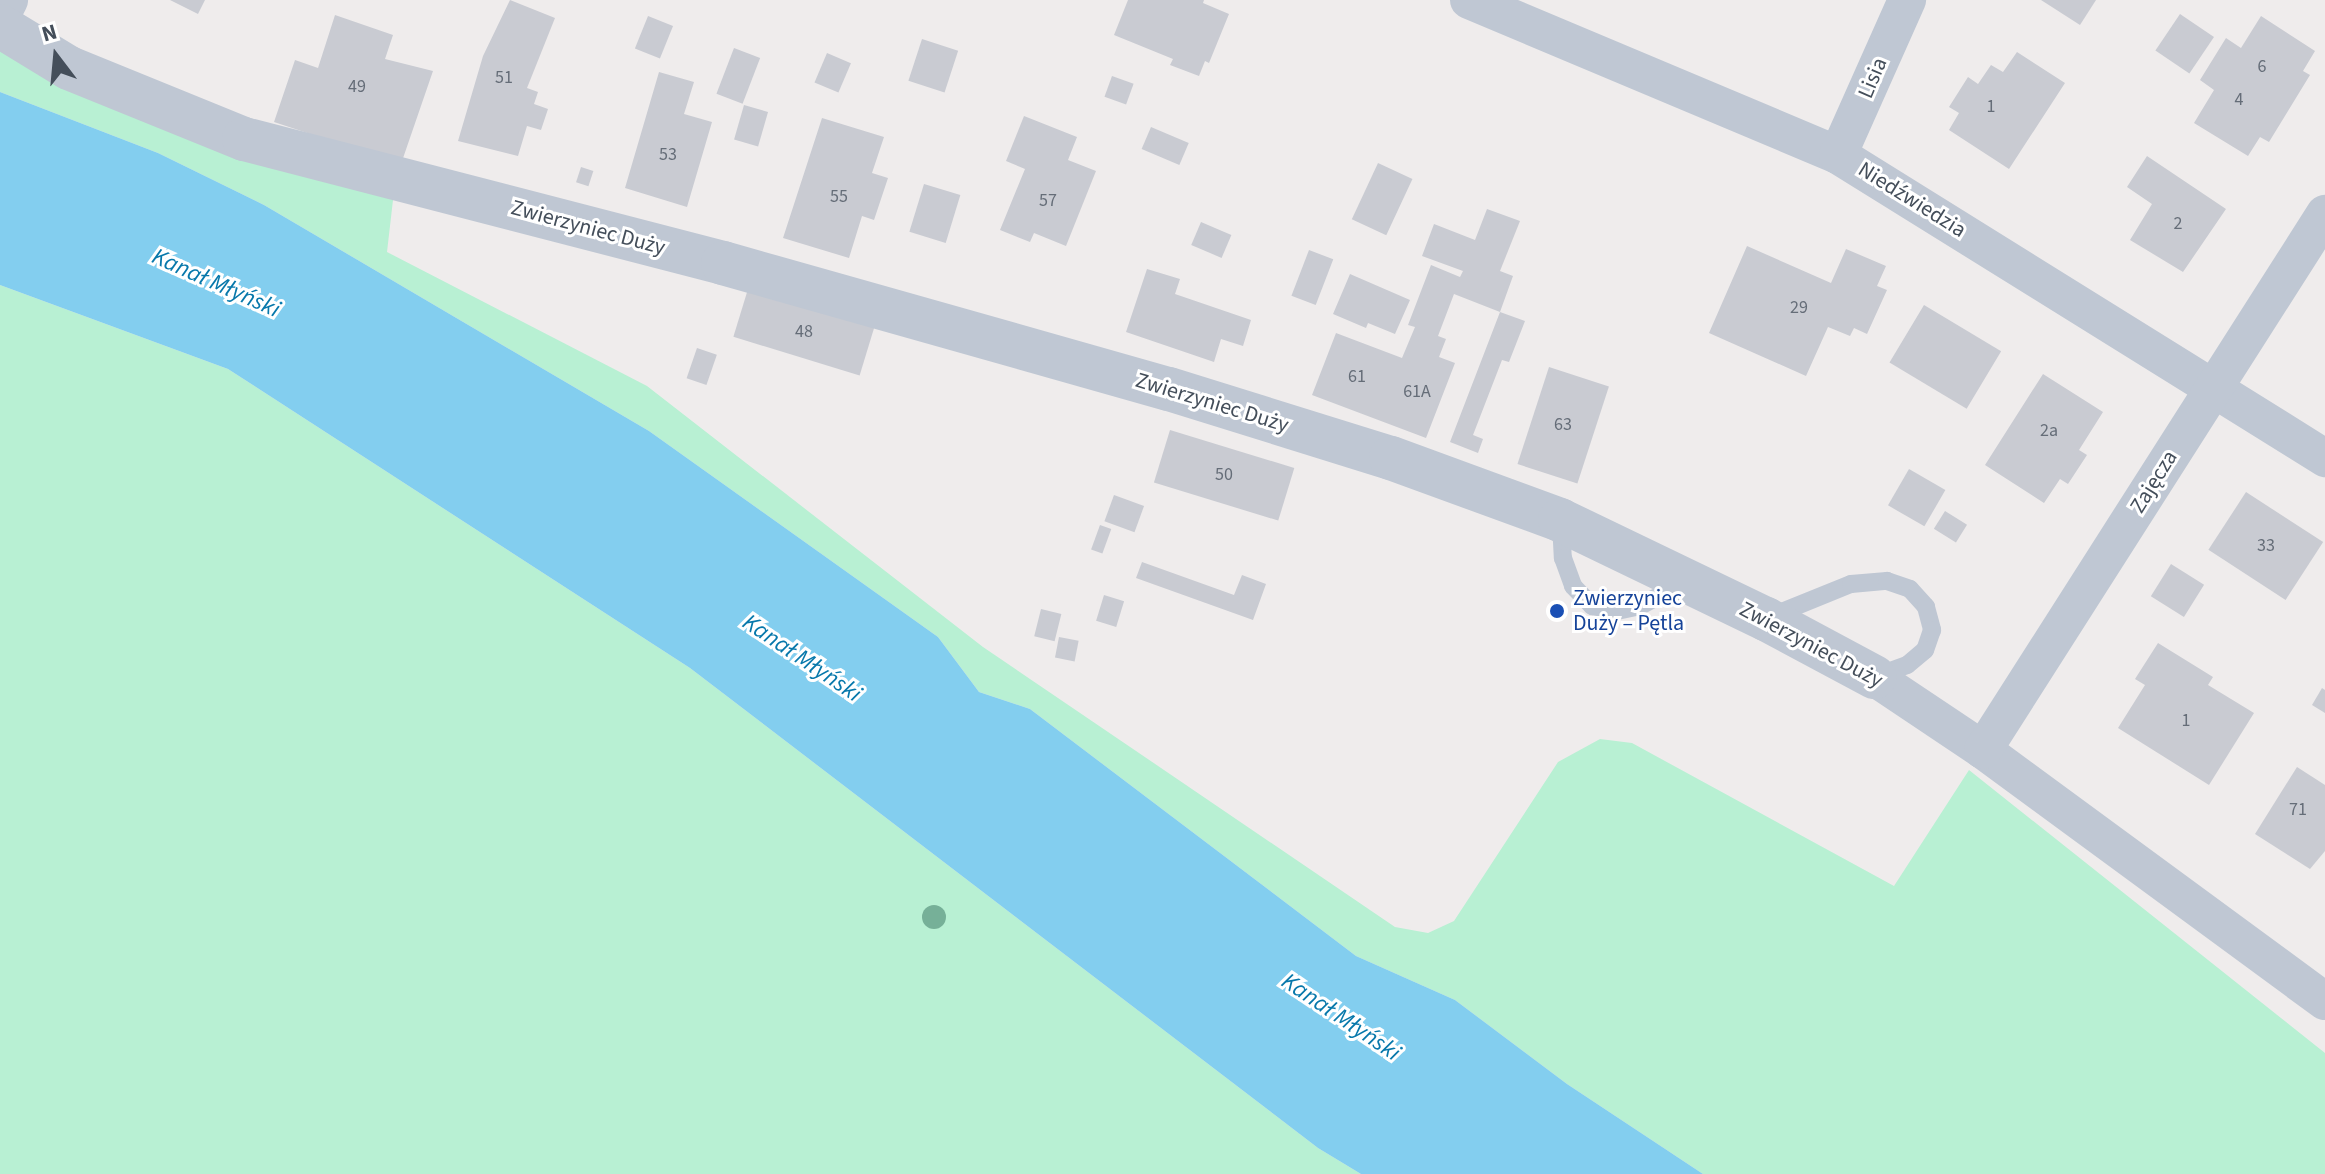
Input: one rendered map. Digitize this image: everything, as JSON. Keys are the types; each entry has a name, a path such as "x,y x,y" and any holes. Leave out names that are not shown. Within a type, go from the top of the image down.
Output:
{"street":[{"path":"0,18 9,0"},
{"name":"Niedźwiedzia","path":"1469,0 1838,155 2325,458"},
{"name":"Lisia","path":"1838,155 1907,0"},
{"name":"Zwierzyniec Duży","path":"0,26 69,68 244,139 723,263 1169,389 1391,458 1560,520 1766,619 1874,677 1983,750 2325,1001"},
{"name":"Zajęcza","path":"1983,750 2325,214"}],"lane":[{"path":"1560,520 1563,558 1573,586 1592,606 1617,611 1640,606 1661,595 1679,578"},
{"path":"1766,619 1851,584 1887,581 1910,589 1926,607 1932,630 1925,650 1907,665 1874,677"}],"green space":[{"path":"0,51 393,200 387,252 647,386 983,647 1395,927 1428,933 1454,921 1558,762 1600,739 1632,743 1894,886 1969,770 2325,1053 2325,1174 1703,1174 1567,1084 1455,1000 1356,956 1030,709 979,692 938,637 649,431 264,205 158,153 0,92"},
{"path":"0,285 228,369 690,668 1318,1148 1361,1174 0,1174"}],"water":[{"name":"Kanał Młyński","path":"0,92 158,153 264,205 649,431 938,637 979,692 1030,709 1356,956 1455,1000 1567,1084 1703,1174 1361,1174 1318,1148 690,668 228,369 0,285"}],"building":[{"path":"170,0 205,0 198,14"},
{"path":"510,0 555,18 527,88 538,92 534,104 548,109 541,130 527,126 518,156 458,141 483,56"},
{"path":"1128,0 1204,0 1203,3 1229,14 1209,63 1205,61 1199,76 1170,65 1173,59 1114,35"},
{"path":"2041,0 2096,0 2080,25"},
{"path":"2180,14 2214,37 2189,73 2155,50"},
{"path":"335,15 393,35 385,59 433,71 401,164 274,122 295,60 318,68"},
{"path":"648,16 673,26 660,59 635,48"},
{"path":"2261,16 2315,51 2303,71 2310,75 2269,142 2260,137 2248,156 2194,123 2214,90 2200,80 2226,38 2241,48"},
{"path":"922,39 958,51 945,93 908,81"},
{"path":"734,48 760,58 743,104 716,94"},
{"path":"2017,52 2065,83 2009,169 1949,130 1959,113 1949,107 1968,77 1978,84 1991,65 2003,72"},
{"path":"827,53 851,63 838,93 814,82"},
{"path":"659,72 694,82 684,114 712,122 687,207 625,188"},
{"path":"1112,76 1134,84 1126,105 1104,97"},
{"path":"744,105 768,112 758,146 734,140"},
{"path":"1024,116 1077,137 1068,160 1096,171 1066,246 1034,233 1030,242 1000,230 1025,169 1006,161"},
{"path":"822,118 884,137 872,173 888,178 874,220 862,216 849,258 783,238"},
{"path":"1151,127 1189,143 1179,165 1142,149"},
{"path":"2147,156 2226,209 2183,272 2130,240 2152,204 2127,187"},
{"path":"1378,163 1412,179 1386,235 1352,219"},
{"path":"581,167 593,171 588,186 576,182"},
{"path":"924,184 960,195 946,243 909,232"},
{"path":"1487,209 1520,221 1500,271 1513,276 1500,312 1454,294 1438,336 1446,339 1439,357 1455,363 1426,438 1312,395 1336,333 1402,358 1415,327 1408,325 1431,265 1460,277 1463,271 1422,256 1434,224 1475,240"},
{"path":"1201,222 1231,235 1222,258 1191,245"},
{"path":"1747,246 1831,283 1846,249 1886,266 1877,286 1887,290 1867,334 1854,328 1850,336 1828,327 1806,376 1709,333"},
{"path":"1309,250 1333,259 1316,305 1291,296"},
{"path":"1147,269 1180,279 1175,294 1251,320 1243,346 1221,339 1214,362 1126,332"},
{"path":"1350,274 1410,300 1395,334 1368,323 1366,328 1333,314"},
{"path":"748,289 874,328 860,375 733,337"},
{"path":"1924,305 2001,351 1967,409 1889,362"},
{"path":"1500,312 1525,321 1509,362 1502,360 1473,435 1483,439 1478,453 1450,442"},
{"path":"697,348 717,355 706,385 687,378"},
{"path":"1549,367 1609,386 1577,483 1517,464"},
{"path":"2043,374 2103,412 2079,450 2087,455 2068,484 2060,479 2044,503 1985,465"},
{"path":"1170,430 1294,468 1278,521 1154,483"},
{"path":"1909,469 1945,490 1924,526 1888,505"},
{"path":"2246,492 2323,542 2286,600 2208,550"},
{"path":"1114,495 1144,506 1134,532 1104,521"},
{"path":"1945,511 1967,525 1956,543 1934,529"},
{"path":"1100,525 1111,529 1102,554 1091,549"},
{"path":"1142,562 1234,595 1242,575 1266,584 1253,620 1136,578"},
{"path":"2171,564 2204,585 2184,617 2151,596"},
{"path":"1104,595 1124,601 1116,627 1096,621"},
{"path":"1041,609 1061,614 1055,641 1034,636"},
{"path":"1059,637 1079,641 1075,661 1055,658"},
{"path":"2158,643 2213,677 2208,685 2254,713 2209,785 2118,728 2145,685 2135,679"},
{"path":"2322,688 2325,690 2325,713 2312,705"},
{"path":"2297,767 2325,785 2325,851 2310,869 2255,834"}],"place":[{"name":"Zwierzyniec Duży – Pętla","path":"1557,611"}]}
